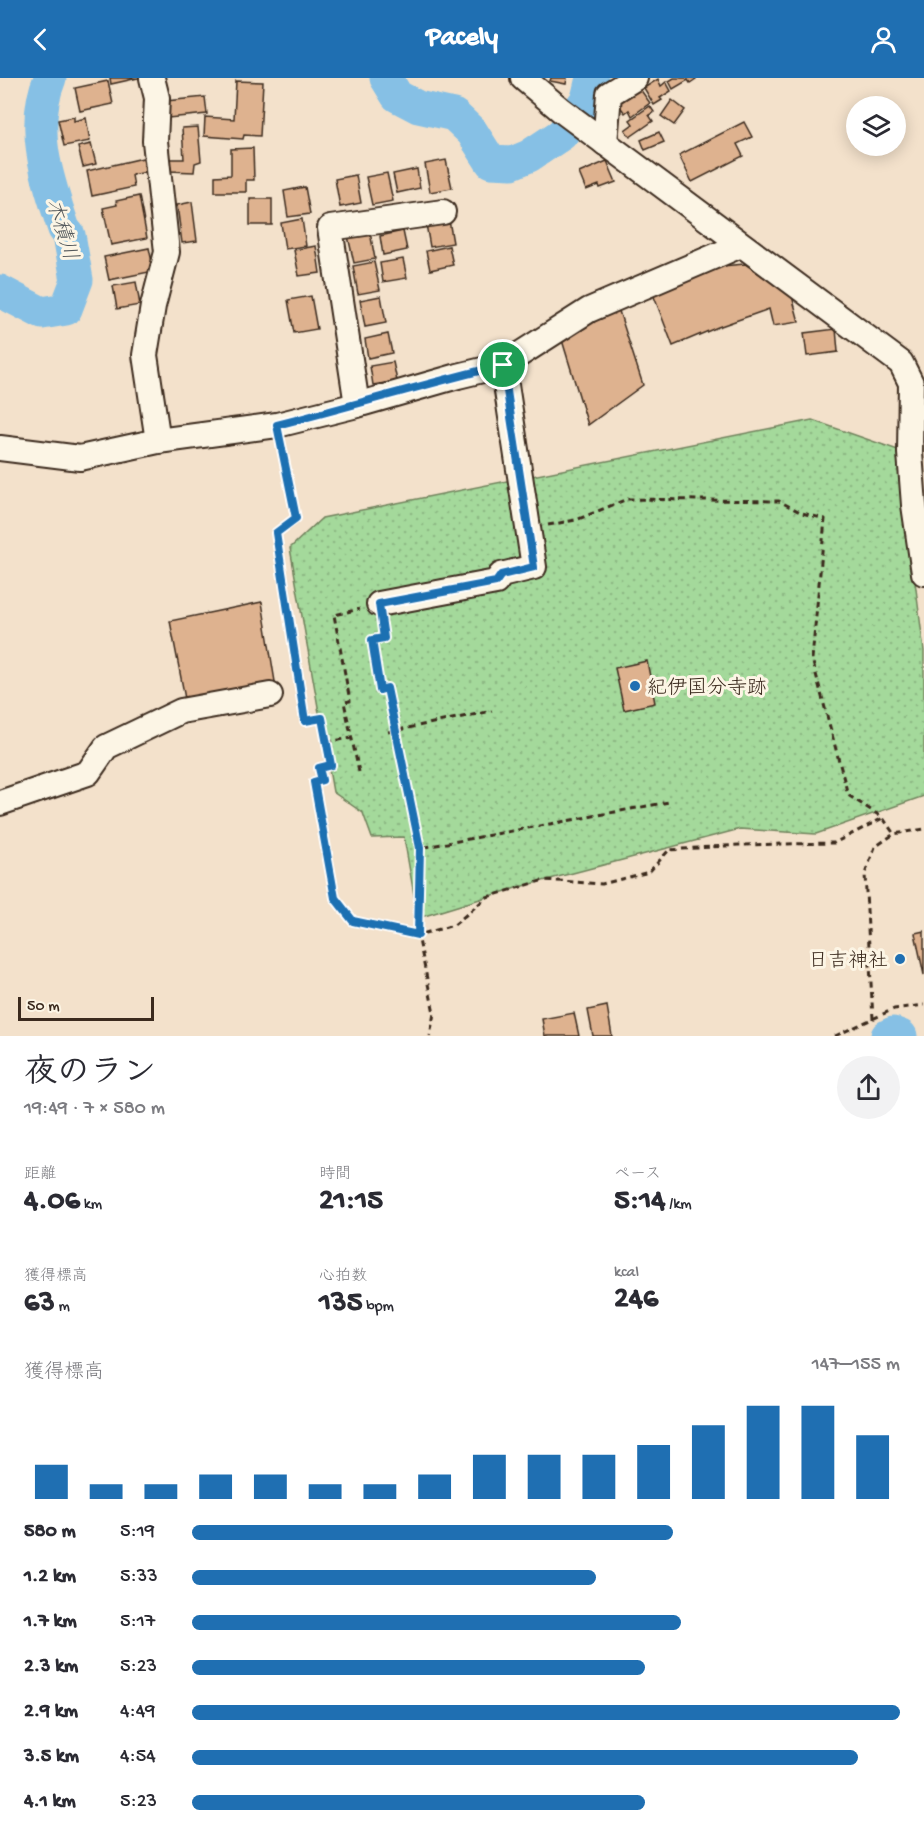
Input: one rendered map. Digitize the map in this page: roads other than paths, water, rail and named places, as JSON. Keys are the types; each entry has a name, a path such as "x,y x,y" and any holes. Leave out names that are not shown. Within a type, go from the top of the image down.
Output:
{"street":[{"path":"152,78 157,98 155,141 166,252 153,306 145,355 158,441"},
{"path":"598,138 609,94 635,78"},
{"path":"533,82 561,111 901,363 911,383 912,474 924,573"},
{"path":"357,405 330,228 443,212"},
{"path":"0,448 80,458 158,441 277,425 357,405 503,365 589,310 741,245"},
{"path":"379,604 496,582 501,575 534,567 503,365"},
{"path":"0,803 88,773 106,747 181,711 270,695"}],"waterway":[{"name":"木積川","path":"0,291 42,313 66,309 77,280 69,235 64,229 58,211 43,154 41,116 50,78"},
{"name":"木積川","path":"386,78 397,96 418,107 454,115 472,132 491,162 512,163 529,156 562,134 587,99 592,78"},
{"path":"887,1036 893,1033 901,1036"}],"place":[{"name":"紀伊国分寺跡","path":"635,686"},
{"name":"日吉神社","path":"900,959"}]}
